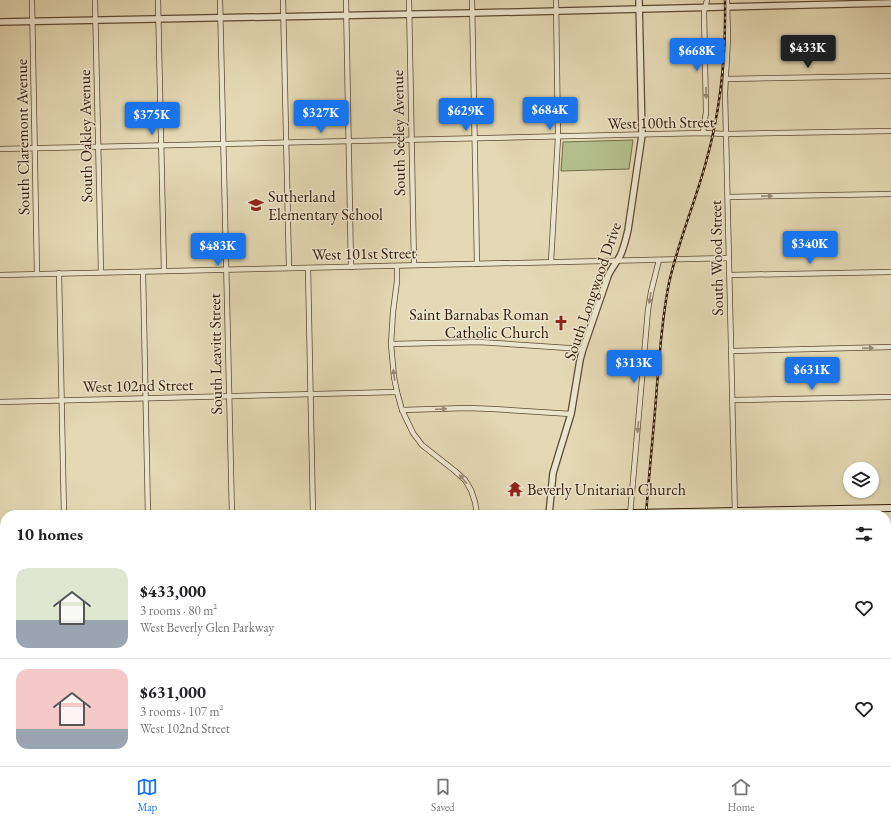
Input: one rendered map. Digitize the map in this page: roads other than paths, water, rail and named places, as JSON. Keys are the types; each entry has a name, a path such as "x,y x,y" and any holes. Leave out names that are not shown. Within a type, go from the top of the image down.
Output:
{"main road":[{"path":"829,510 891,508"}],"street":[{"name":"South Claremont Avenue","path":"32,0 37,274"},
{"name":"South Oakley Avenue","path":"95,0 101,272"},
{"path":"158,0 164,271"},
{"name":"South Leavitt Street","path":"220,0 232,510"},
{"path":"283,0 289,268"},
{"path":"346,0 352,267"},
{"name":"South Seeley Avenue","path":"409,0 414,265"},
{"path":"472,0 477,264"},
{"path":"551,262 558,137 556,0"},
{"name":"South Longwood Drive","path":"549,510 553,473 571,414 583,349 608,276 620,256 627,238 642,135 639,0"},
{"path":"703,133 706,112 704,13 707,0"},
{"name":"South Wood Street","path":"727,0 728,38 725,93 735,510"},
{"path":"0,22 556,11 825,2 891,3"},
{"path":"726,79 891,76"},
{"name":"West 100th Street","path":"0,149 703,133 726,134 891,131"},
{"path":"728,197 891,194"},
{"name":"West 101st Street","path":"0,275 729,258"},
{"path":"630,510 648,310 659,260"},
{"path":"397,266 397,281 391,325 391,344 397,392 402,410 413,433 422,445 464,480 471,490 476,510"},
{"path":"308,268 313,510"},
{"path":"142,272 148,510"},
{"path":"730,275 891,272"},
{"path":"59,273 64,510"},
{"path":"391,344 479,342 583,349"},
{"path":"732,352 891,348"},
{"name":"West 102nd Street","path":"0,402 397,392"},
{"path":"733,400 891,397"},
{"path":"402,410 474,408 571,414"}],"railway":[{"path":"646,510 660,347 665,308 673,268 702,177 719,102 725,41 725,0"}],"place":[{"name":"Sutherland Elementary School","path":"256,205"},
{"name":"Saint Barnabas Roman Catholic Church","path":"561,323"},
{"name":"Beverly Unitarian Church","path":"515,489"}]}
